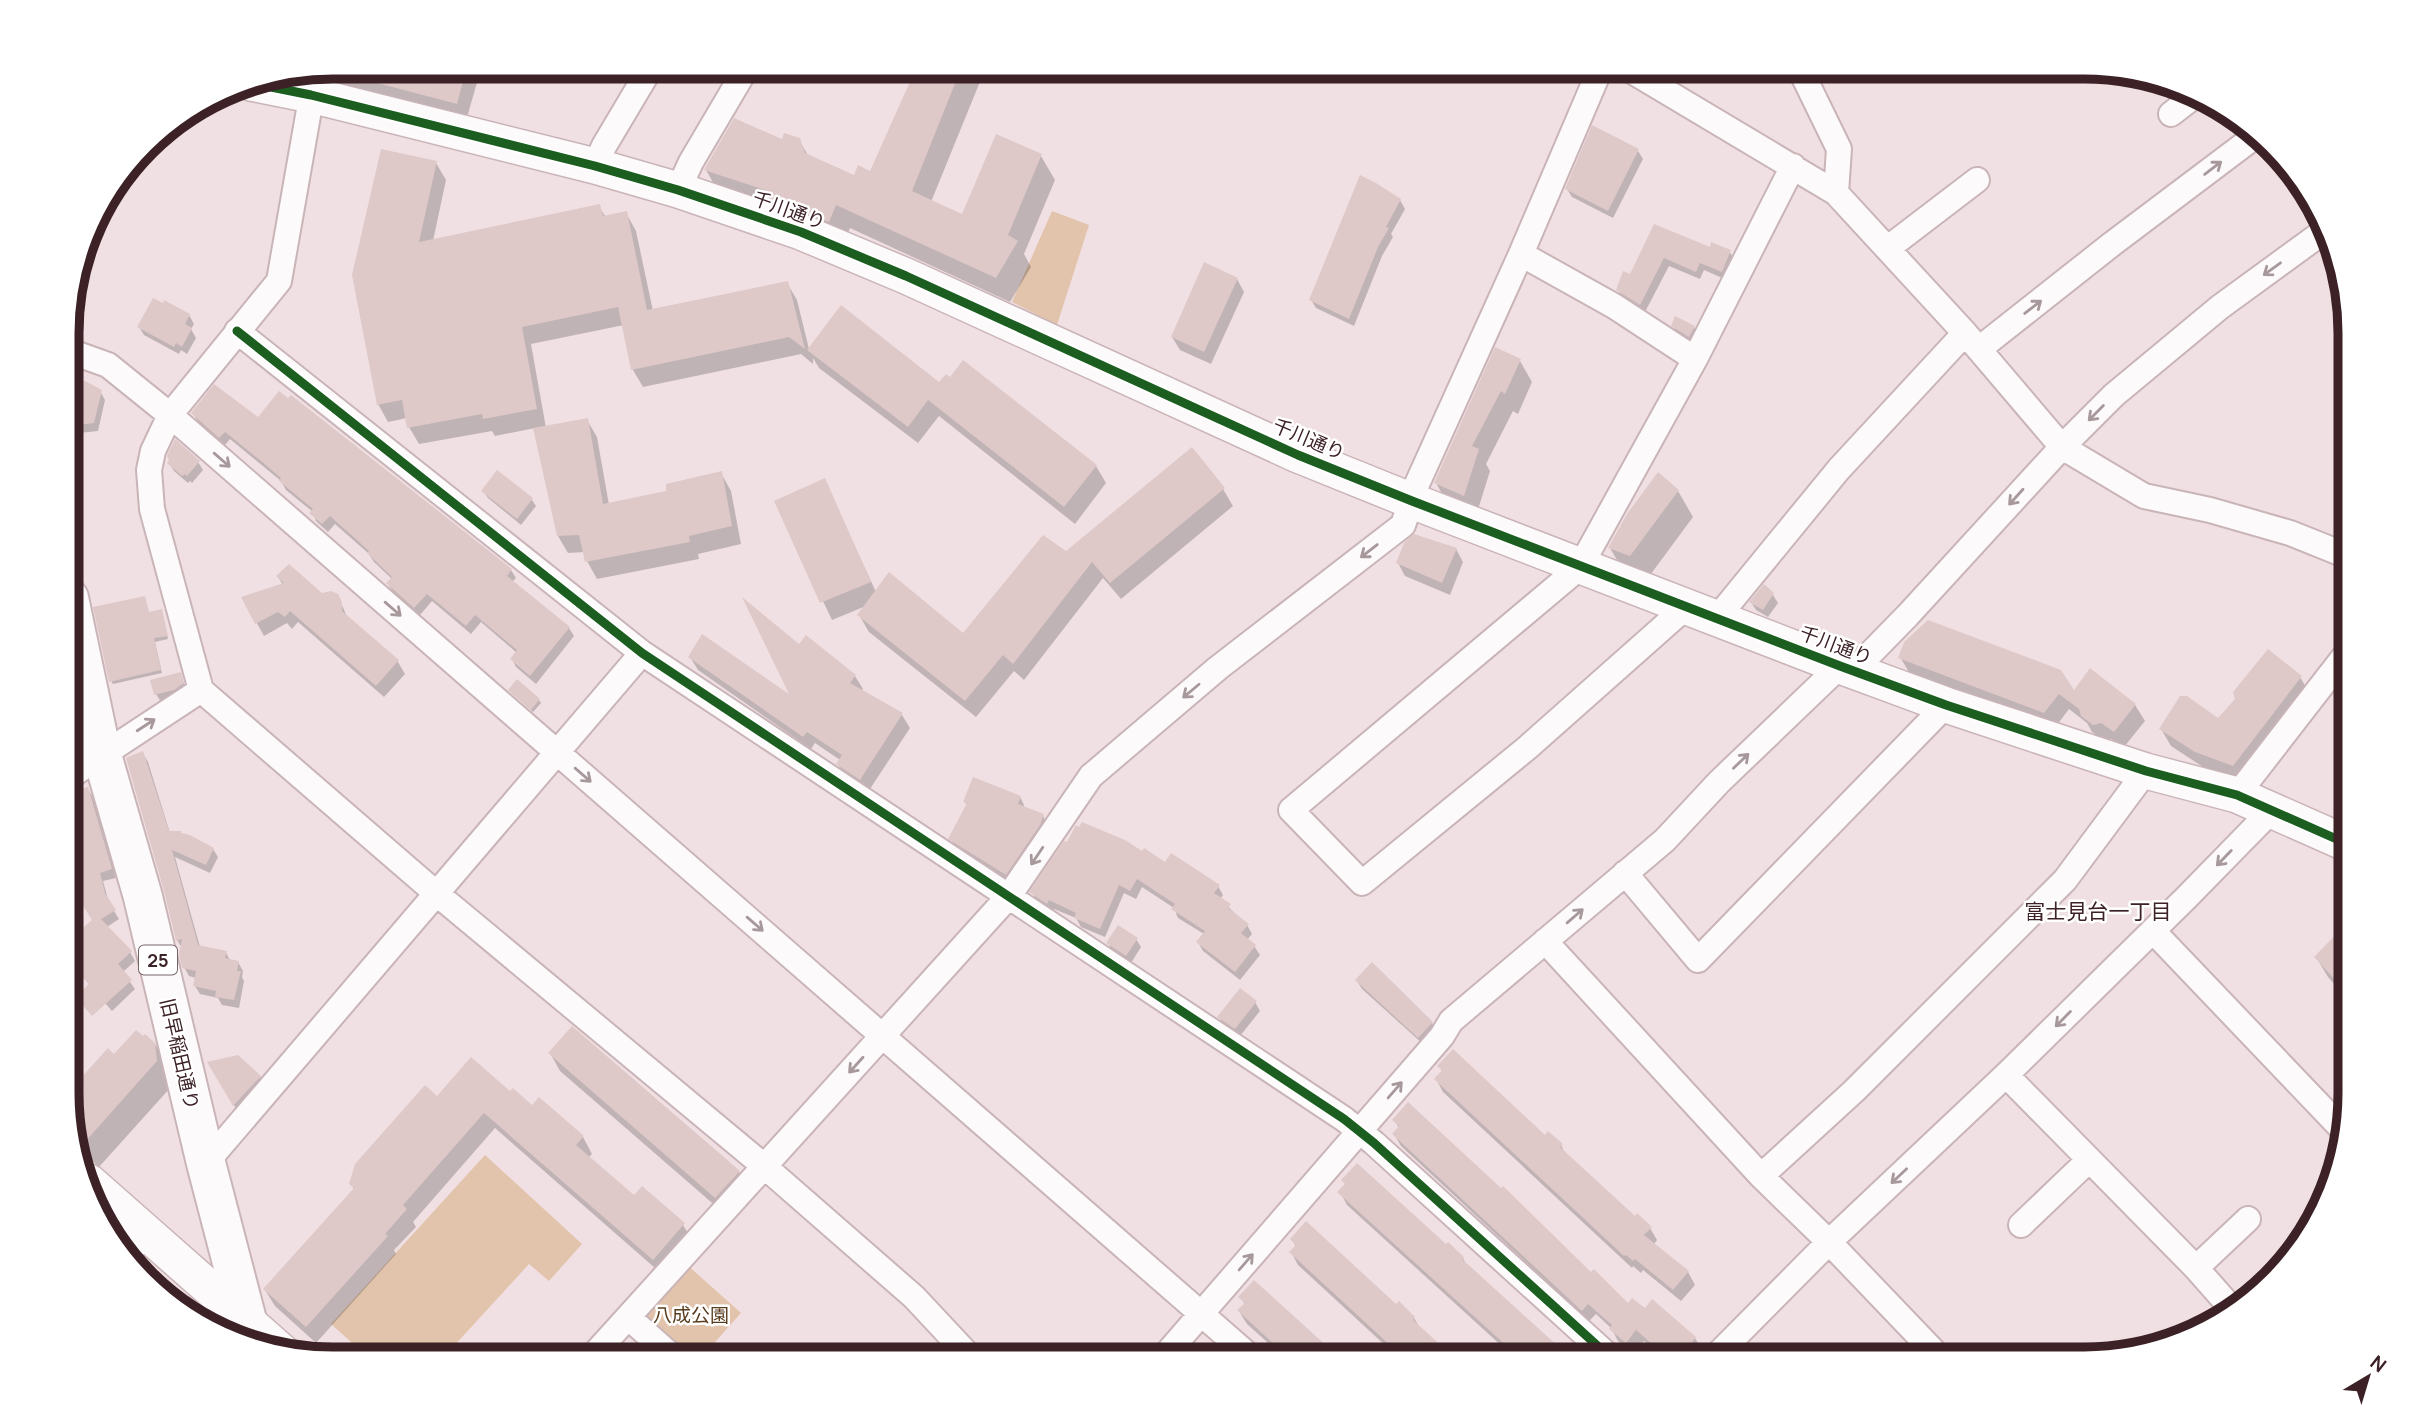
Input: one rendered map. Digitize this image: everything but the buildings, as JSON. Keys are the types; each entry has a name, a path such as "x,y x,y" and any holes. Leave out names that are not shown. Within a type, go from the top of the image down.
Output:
{"main road":[{"name":"千川通り","path":"292,82 314,82 678,190 801,232 906,276 1298,455 1412,501 1946,705 2146,771 2237,795 2338,840"},
{"name":"旧早稲田通り","path":"79,645 102,755 143,897 206,1163 252,1334"},
{"path":"101,1198 137,1244 250,1334"}],"street":[{"path":"595,166 643,79"},
{"path":"678,190 691,162 739,79"},
{"path":"601,1347 1009,896 1091,776 1218,668 1403,524 1595,79"},
{"path":"1649,79 1836,193 1972,341 2062,447 2144,496 2210,510 2290,533 2338,552"},
{"path":"1805,79 1839,149 1836,193"},
{"path":"314,82 279,281 170,415 153,451 149,470 152,509 201,690 437,894 764,1166 914,1297 961,1347"},
{"path":"2171,114 2188,101"},
{"path":"1793,166 1695,359 1580,566 1291,810 1362,883 1527,748 1702,612 1839,469 1972,341 2112,244 2249,140"},
{"path":"1888,248 1977,180"},
{"path":"1172,1347 1442,1036 1451,1021 1665,840 1719,782 1849,669 1866,658 2062,447 2115,395 2220,307 2319,235"},
{"path":"1521,254 1614,306 1695,359"},
{"path":"237,331 642,653 1359,1131 1593,1347"},
{"path":"79,355 107,365 170,415 1239,1347"},
{"path":"206,1163 642,653"},
{"path":"2237,795 2338,665"},
{"path":"79,770 201,690"},
{"path":"1625,873 1698,960 1946,705"},
{"path":"1761,1176 1854,1091 2065,880 2146,771"},
{"path":"1725,1347 1829,1242 2153,931 2272,810"},
{"path":"2153,931 2336,1123"},
{"path":"1545,941 1761,1176 1829,1242 1930,1347"},
{"path":"2006,1075 2196,1268 2227,1303"},
{"path":"2021,1225 2089,1160"},
{"path":"2196,1268 2248,1219"},
{"path":"628,1317 662,1347"}],"green space":[{"path":"1052,211 1089,225 1057,325 1012,302"},
{"path":"485,1155 582,1244 549,1281 529,1264 453,1347 357,1347 331,1324"},
{"path":"138,1255 175,1292 153,1273"},
{"name":"八成公園","path":"685,1263 741,1313 711,1347 674,1347 639,1316"}],"cycle path":[{"path":"269,87 595,166 678,190 801,232 906,276 1298,455 1412,501 1946,705 2146,771 2237,795 2338,840"},
{"path":"237,331 642,653 1344,1119 1374,1143 1599,1347"}],"district":[{"name":"富士見台一丁目","path":"2098,911"}]}
